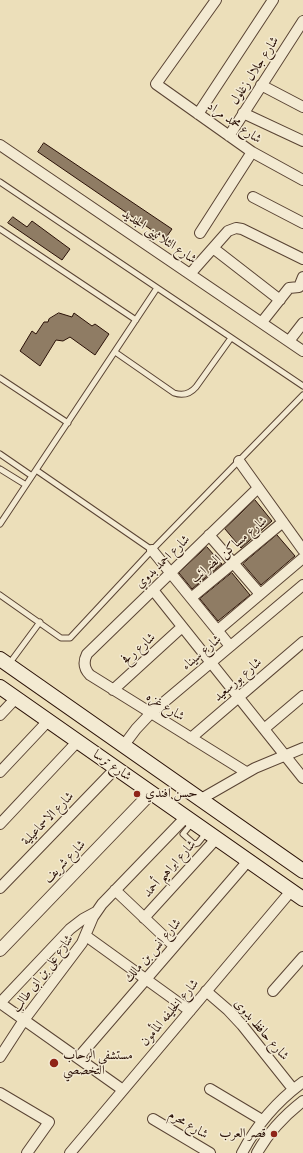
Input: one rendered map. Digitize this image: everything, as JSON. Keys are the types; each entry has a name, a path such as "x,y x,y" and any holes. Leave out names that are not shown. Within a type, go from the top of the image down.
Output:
{"main road":[{"name":"شارع ترسا","path":"4,662 201,799 301,866"},
{"name":"شارع ترسا","path":"0,687 115,769 303,899"}],"street":[{"name":"شارع محمد مراد","path":"216,0 156,84 252,152 303,180"},
{"path":"198,114 273,0"},
{"name":"شارع جلال زغلول","path":"229,136 303,21"},
{"path":"261,85 303,107"},
{"path":"243,113 303,141"},
{"name":"شارع الثلاثينى الجديد","path":"0,145 303,351"},
{"path":"200,233 252,152"},
{"path":"253,197 303,224"},
{"path":"190,274 228,231 233,228 239,228 303,259"},
{"path":"213,248 280,300"},
{"path":"262,322 289,288 298,287 303,277"},
{"path":"289,341 303,323"},
{"path":"239,461 303,550"},
{"name":"شارع احمد بدوي","path":"87,654 258,488"},
{"name":"شارع مساكن الضرائب","path":"192,598 283,522"},
{"path":"209,535 260,594"},
{"path":"152,550 230,646"},
{"path":"218,630 303,558"},
{"name":"شارع سيناء","path":"124,745 151,713 303,586"},
{"path":"153,590 303,778"},
{"name":"شارع رفح","path":"113,690 182,627"},
{"name":"شارع بورسعيد","path":"191,738 303,642"},
{"name":"شارع غزه","path":"87,654 84,664 88,673 246,772"},
{"path":"264,729 303,696"},
{"path":"0,715 16,698"},
{"path":"0,772 48,721"},
{"path":"0,824 77,742"},
{"path":"201,799 246,772 303,748"},
{"name":"شارع الاسماعيلية","path":"0,888 115,769"},
{"name":"شارع شريف","path":"0,950 151,794"},
{"name":"شارع على بن ابى طالب","path":"0,1057 24,1020 80,947 96,912 114,890 189,820"},
{"name":"شارع ابراهيم أحمد","path":"144,918 211,835"},
{"name":"شارع انس بن مالك","path":"78,1058 248,861"},
{"path":"114,890 174,946"},
{"name":"شارع الخليفه المأمون","path":"70,1153 291,891"},
{"path":"96,912 83,919 70,929 0,1003 123,1090"},
{"path":"86,936 190,1010"},
{"path":"273,991 303,957"},
{"name":"شارع حافظ بدوى","path":"206,991 228,1010 242,1025 293,1089"},
{"path":"242,1153 262,1120 293,1089 303,1082"},
{"path":"210,1089 262,1120"},
{"path":"0,1093 49,1121 27,1153"},
{"path":"258,1153 274,1129 302,1103"},
{"name":"شارع محرم","path":"153,1119 210,1153"}],"lane":[{"path":"0,182 303,386"},
{"path":"0,229 136,320"},
{"path":"0,524 157,288"},
{"path":"115,352 174,393 180,395 192,392 231,338"},
{"path":"0,378 68,423"},
{"path":"0,594 61,638 70,638 152,550 303,395"},
{"path":"0,454 32,476"},
{"path":"0,469 26,485"},
{"path":"36,470 152,550"},
{"path":"4,662 40,622"}],"building":[{"path":"44,143 172,229 165,239 38,152"},
{"path":"13,217 27,227 32,221 70,249 62,260 8,223"},
{"path":"59,313 72,317 74,313 92,326 95,324 109,334 95,355 70,337 63,341 56,340 40,366 20,351 32,331 36,334 44,322 48,322 49,319"},
{"path":"255,500 272,521 241,548 225,529"},
{"path":"277,535 295,556 261,585 243,564"},
{"path":"207,547 222,564 192,589 179,573"},
{"path":"232,573 250,595 218,621 200,599"}],"place":[{"name":"حسن افندي","path":"137,794"},
{"name":"مستشفى الرحاب التخصصي","path":"54,1063"},
{"name":"قصر العرب","path":"274,1134"}]}
